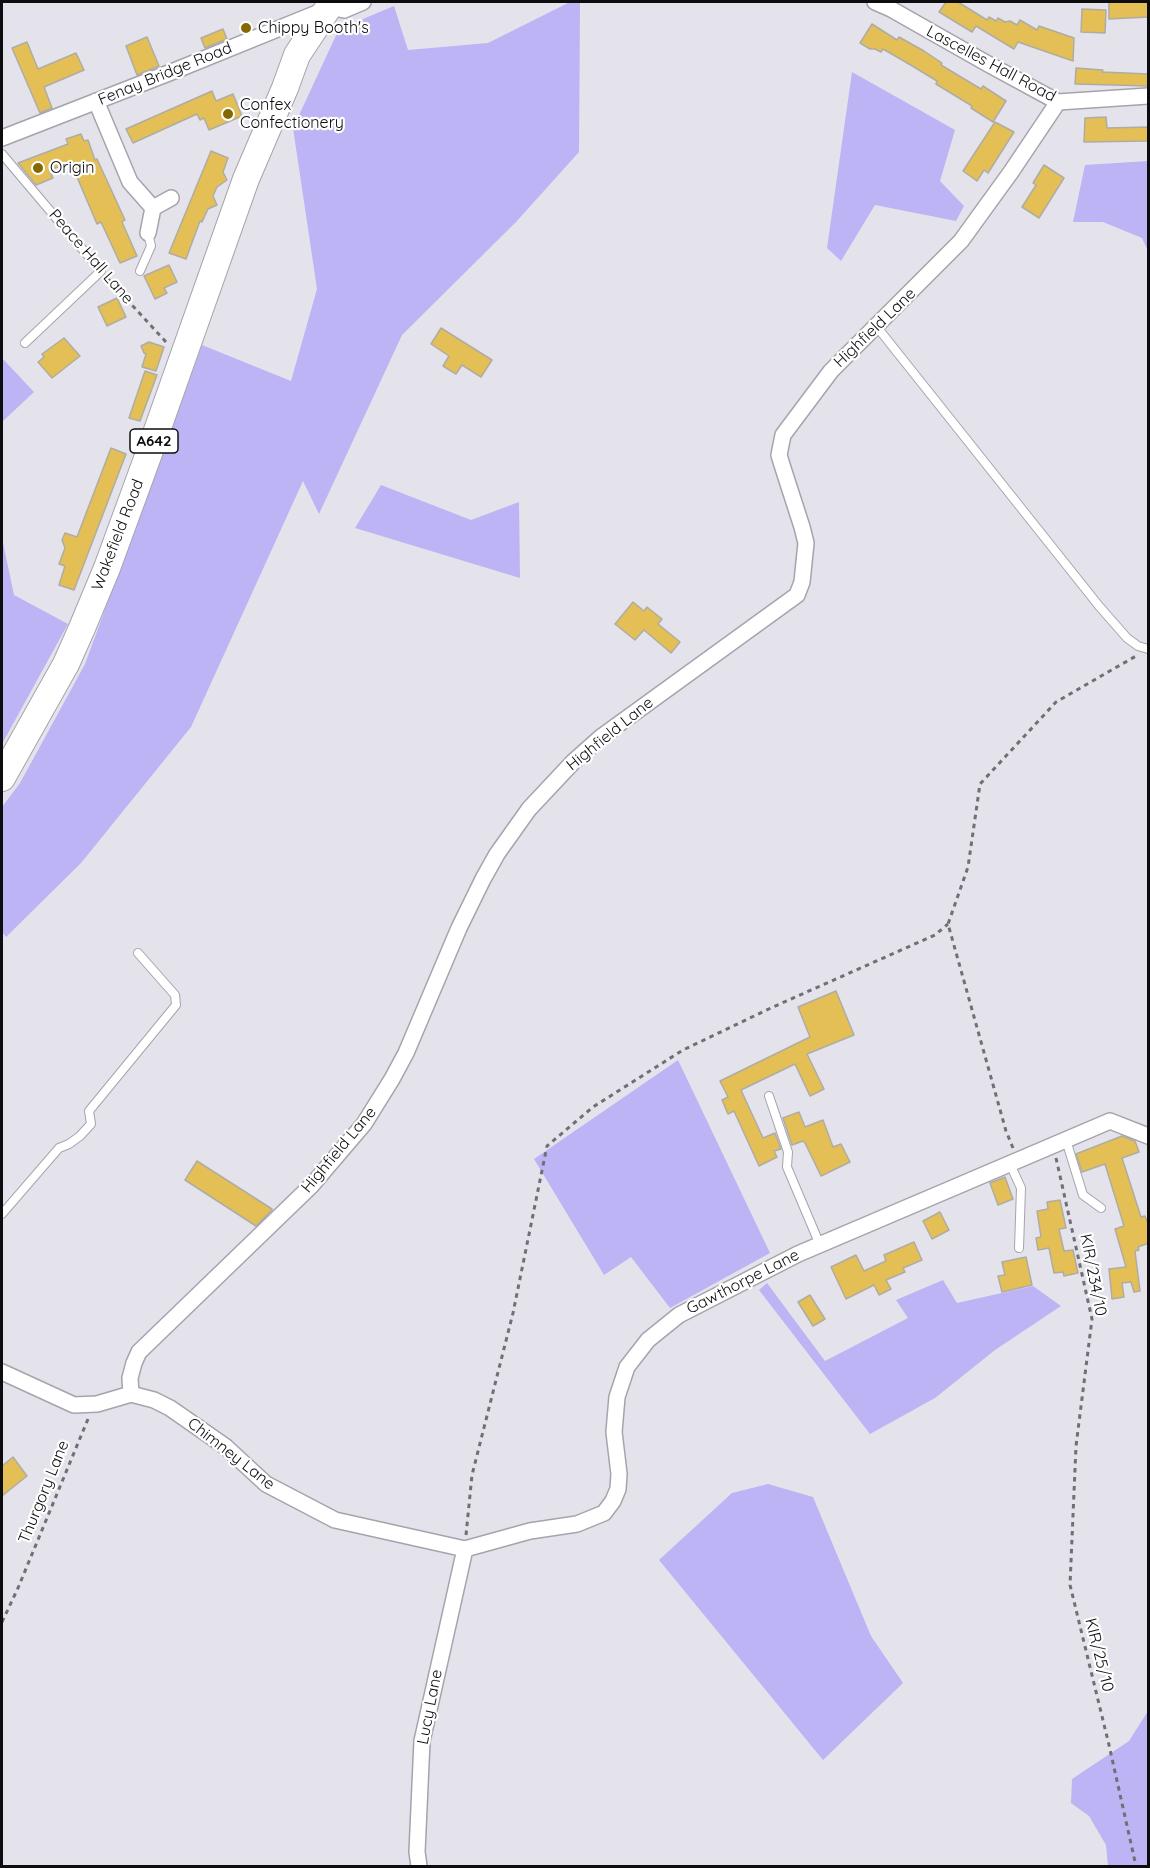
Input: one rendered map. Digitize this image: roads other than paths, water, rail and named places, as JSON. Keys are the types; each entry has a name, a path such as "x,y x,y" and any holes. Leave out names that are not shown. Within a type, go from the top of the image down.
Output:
{"highway":[{"name":"Wakefield Road","path":"2,778 66,664 107,568 246,179 310,58 330,4"}],"street":[{"path":"330,4 344,10 363,2"},
{"name":"Lascelles Hall Road","path":"875,2 1058,102 1149,96"},
{"name":"Fenay Bridge Road","path":"2,138 317,13 330,4"},
{"path":"96,101 130,182 153,208"},
{"name":"Highfield Lane","path":"131,1394 130,1378 139,1352 312,1185 364,1124 406,1053 478,887 529,809 574,761 601,737 796,595 802,582 806,543 779,455 783,435 831,371 961,241 1058,102"},
{"path":"148,233 153,208 171,198"},
{"name":"Gawthorpe Lane","path":"465,1549 530,1531 577,1524 604,1513 618,1489 619,1474 614,1432 617,1397 627,1367 648,1340 679,1315 798,1254 1110,1121 1149,1136"},
{"path":"2,1372 74,1405 97,1404 131,1394"},
{"name":"Chimney Lane","path":"131,1394 154,1400 170,1408 225,1447 266,1484 335,1520 465,1549"},
{"name":"Lucy Lane","path":"419,1866 417,1852 422,1741 465,1549"}],"lane":[{"name":"Peace Hall Lane","path":"2,154 101,271 25,343"},
{"path":"140,271 151,246 148,233"},
{"path":"877,327 1099,606 1127,638 1138,646 1148,649"},
{"path":"2,1214 58,1148 69,1144 91,1124 89,1111 176,1005 174,995 138,953"},
{"path":"768,1096 788,1152 787,1167 820,1245"},
{"path":"1060,1143 1083,1195 1101,1208"},
{"path":"1015,1162 1021,1188 1019,1248"}],"place":[{"name":"Chippy Booth's","path":"246,28"},
{"name":"Confex Confectionery","path":"228,114"},
{"name":"Origin","path":"38,168"}]}
